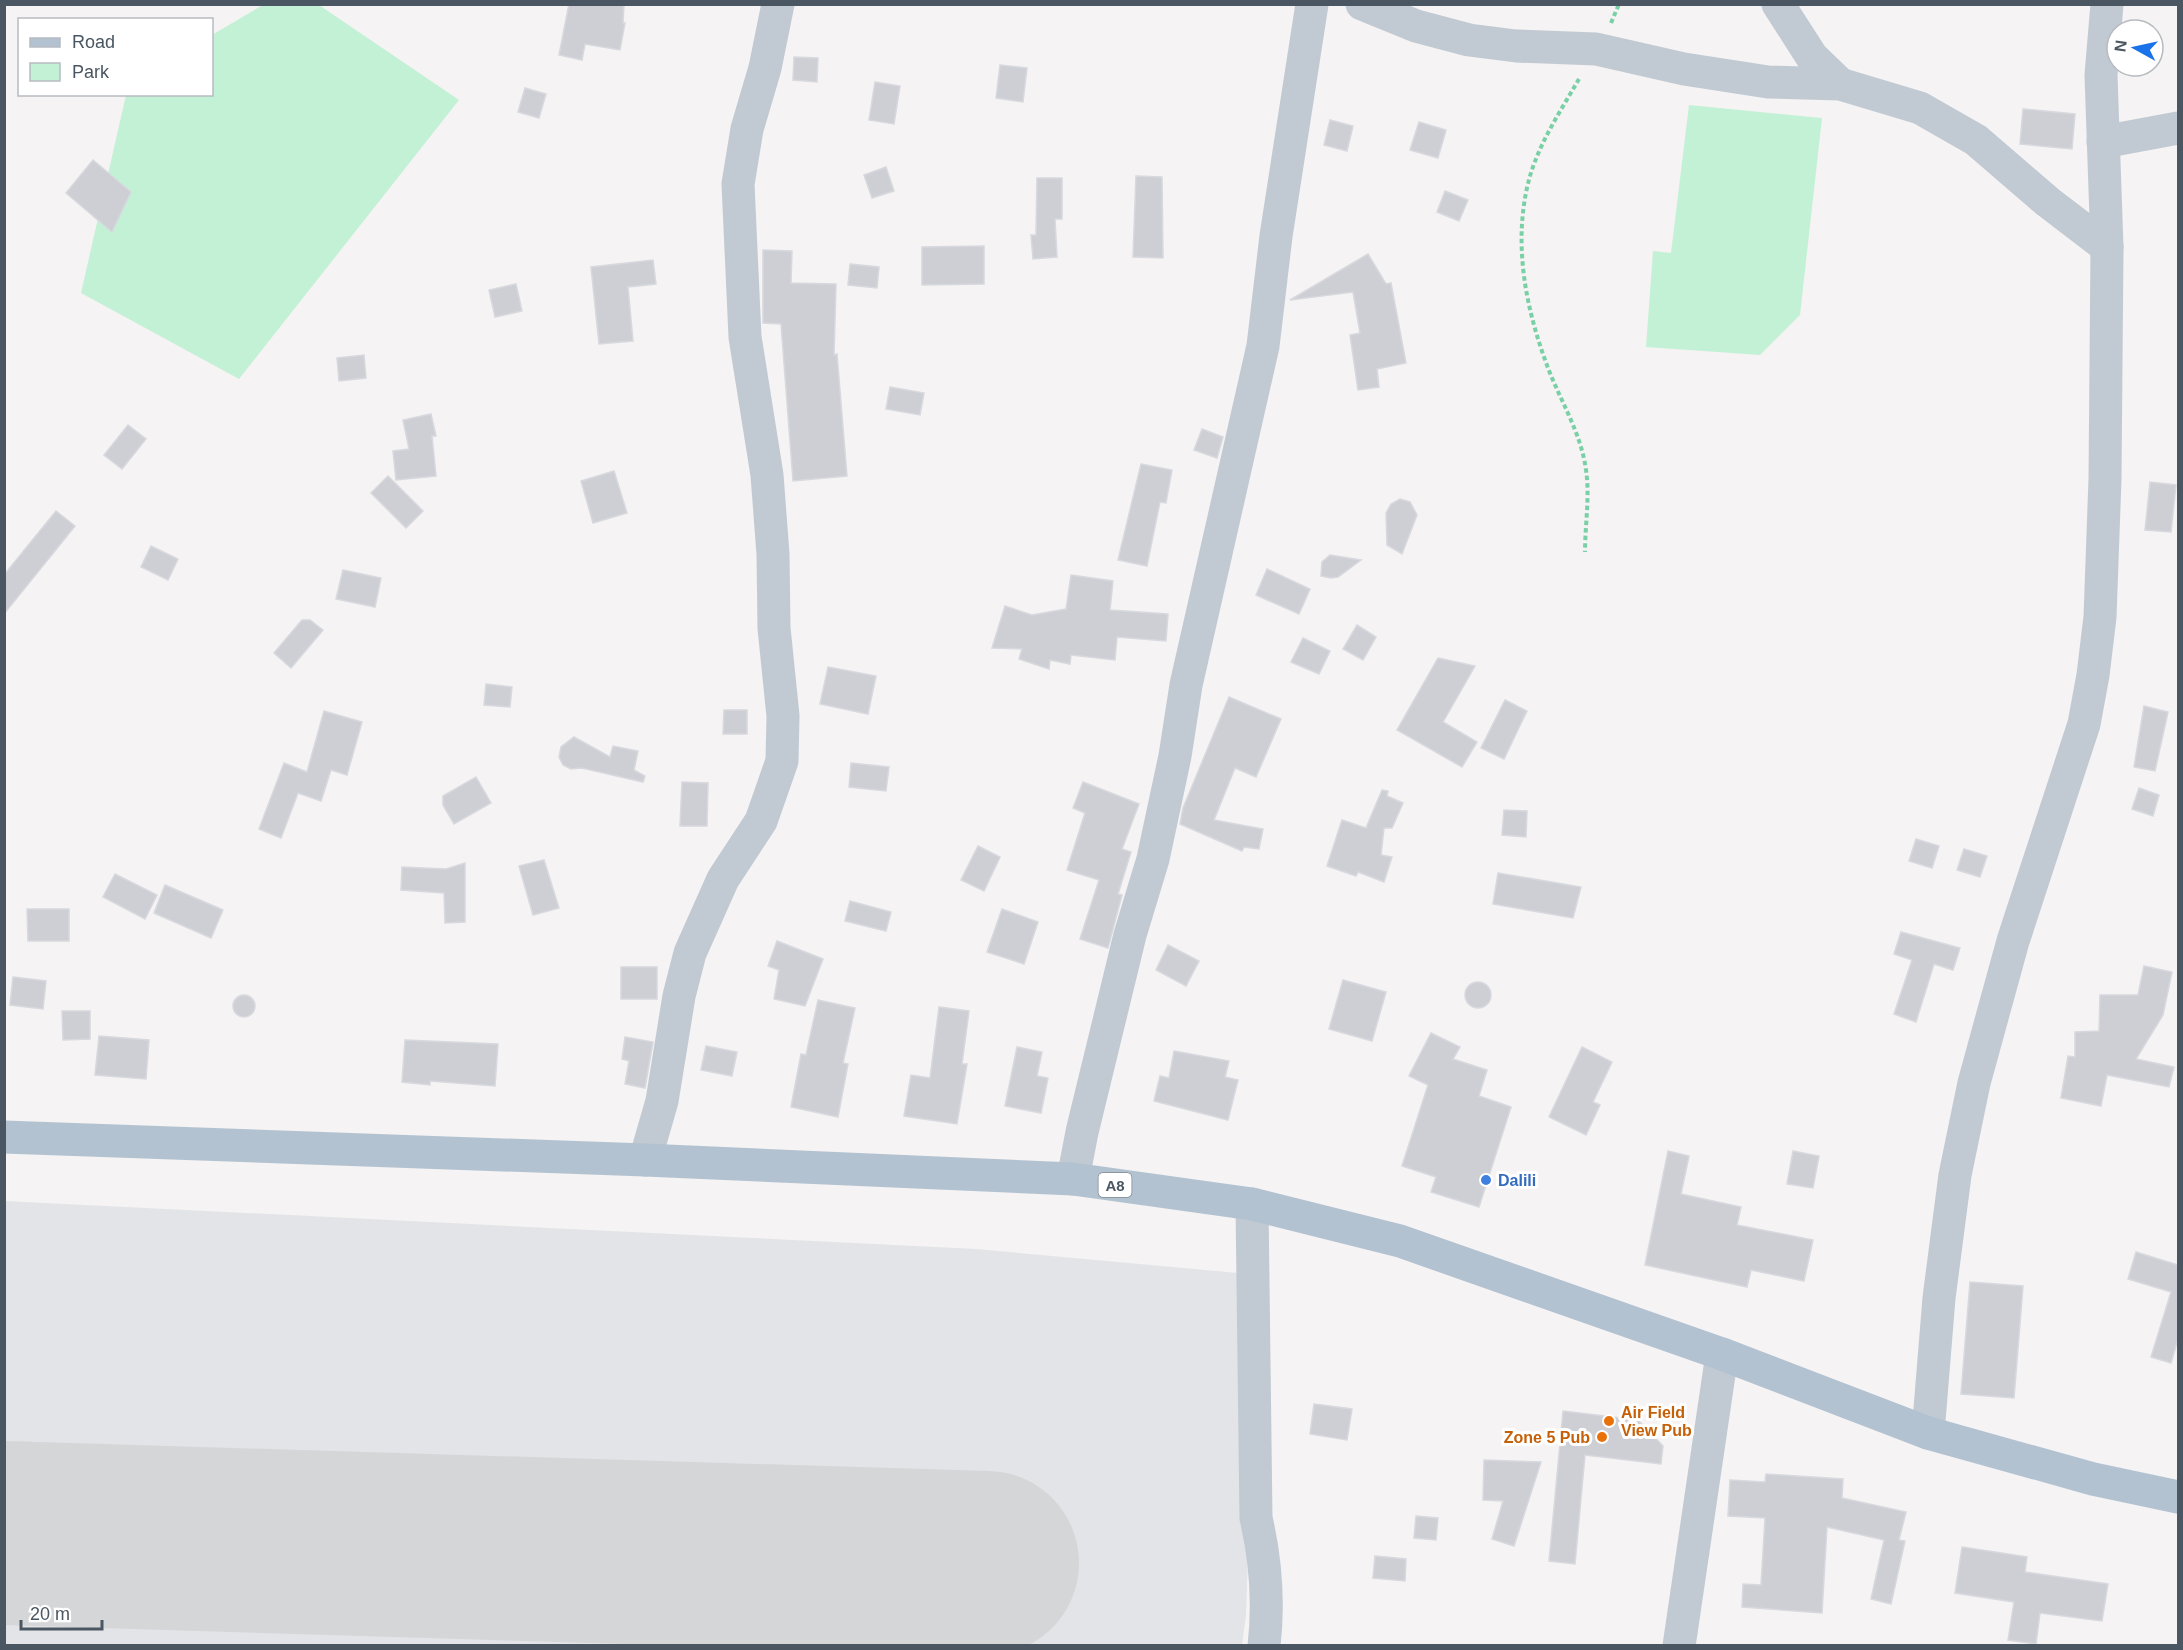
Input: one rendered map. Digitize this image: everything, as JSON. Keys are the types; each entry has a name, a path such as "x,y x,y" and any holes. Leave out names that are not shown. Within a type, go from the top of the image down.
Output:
{"main road":[{"name":"A8","path":"4,1137 645,1160 1073,1179 1252,1204 1400,1241 1722,1354 1928,1433 2093,1479 2178,1497"}],"street":[{"path":"645,1160 662,1101 679,996 690,953 723,879 761,821 782,761 783,716 774,628 773,554 767,475 745,337 738,184 747,129 765,68 778,4"},
{"path":"1073,1179 1082,1132 1130,934 1153,859 1175,756 1186,685 1263,346 1276,236 1312,4"},
{"path":"1362,4 1416,26 1469,40 1516,46 1596,49 1720,75 1768,82 1840,84 1920,108 1976,140 2048,202 2107,247"},
{"path":"1778,4 1812,57 1840,84"},
{"path":"1928,1433 1939,1298 1953,1186 1974,1083 2013,941 2084,724 2093,675 2100,617 2105,479 2107,247 2101,75 2107,4"},
{"path":"2103,142 2178,128"},
{"path":"1252,1204 1256,1518 1266,1562 1267,1620 1264,1646"},
{"path":"1679,1646 1722,1354"}],"path":[{"path":"1585,552 1586,470 1571,417 1542,350 1520,247 1523,207 1530,175 1559,112 1605,37 1619,4"}],"shaded area":[{"path":"4,1201 976,1249 1249,1274 1252,1440 1246,1615 1242,1645 5,1645"}],"green space":[{"path":"263,5 319,5 459,100 239,379 81,293 126,96 213,96 213,34"},
{"path":"1689,105 1822,118 1800,315 1760,355 1646,347 1653,251 1671,253"}],"building":[{"path":"569,4 624,4 623,23 625,23 620,50 585,44 582,60 559,55"},
{"path":"794,57 818,58 817,82 793,80"},
{"path":"1000,65 1027,68 1023,102 996,98"},
{"path":"875,82 900,86 894,124 869,120"},
{"path":"525,88 546,94 539,118 518,112"},
{"path":"2023,109 2075,114 2072,149 2020,144"},
{"path":"1330,120 1353,126 1347,151 1324,145"},
{"path":"1419,122 1446,130 1438,158 1410,150"},
{"path":"93,160 131,192 112,232 66,193"},
{"path":"886,167 894,191 872,198 864,175"},
{"path":"1136,176 1162,177 1163,258 1133,257"},
{"path":"1037,178 1062,178 1062,219 1055,219 1057,257 1033,259 1031,235 1036,235"},
{"path":"1445,191 1468,200 1459,221 1437,212"},
{"path":"984,246 984,284 922,285 922,247"},
{"path":"763,250 792,251 791,283 836,284 834,355 837,354 847,476 793,481 781,324 763,323"},
{"path":"1368,254 1386,284 1391,283 1406,363 1377,369 1379,387 1358,390 1350,335 1360,333 1353,292 1290,300"},
{"path":"653,260 656,284 628,287 633,341 599,344 591,267"},
{"path":"850,264 879,267 877,288 848,285"},
{"path":"516,284 522,311 495,317 489,290"},
{"path":"364,355 366,378 339,381 337,358"},
{"path":"890,387 924,393 920,415 886,409"},
{"path":"431,414 436,436 432,436 436,476 396,480 393,451 409,449 403,420"},
{"path":"128,425 146,439 122,469 104,455"},
{"path":"1202,429 1223,437 1217,458 1194,450"},
{"path":"1141,464 1172,470 1166,503 1160,502 1147,566 1118,560"},
{"path":"614,471 627,513 593,523 581,481"},
{"path":"388,476 423,511 406,528 371,493"},
{"path":"2150,482 2176,485 2171,532 2145,530"},
{"path":"1400,499 1410,502 1417,515 1402,554 1387,545 1386,513 1391,504"},
{"path":"56,511 75,526 4,614 4,575"},
{"path":"151,546 178,559 168,580 141,567"},
{"path":"1330,555 1361,560 1338,577 1321,576 1322,562"},
{"path":"1267,569 1310,589 1299,614 1256,595"},
{"path":"343,570 381,578 375,607 336,599"},
{"path":"1071,575 1113,581 1110,610 1168,614 1166,641 1117,637 1115,660 1071,655 1070,664 1050,660 1049,669 1019,659 1022,649 992,648 1005,606 1032,615 1066,609"},
{"path":"302,620 310,620 323,630 291,668 274,653"},
{"path":"1357,625 1376,637 1363,660 1343,649"},
{"path":"1303,638 1330,651 1319,674 1291,662"},
{"path":"1438,658 1475,666 1443,722 1477,742 1462,767 1397,730"},
{"path":"828,667 876,676 868,714 820,704"},
{"path":"486,684 512,687 510,707 484,705"},
{"path":"1229,697 1281,719 1256,777 1235,768 1214,820 1263,829 1259,849 1244,847 1242,851 1180,824 1183,808"},
{"path":"1505,700 1527,711 1504,759 1481,748"},
{"path":"2144,706 2168,712 2155,771 2134,767"},
{"path":"724,710 747,710 747,734 723,734"},
{"path":"324,711 362,722 347,775 331,770 321,801 298,793 281,838 259,829 284,763 307,772"},
{"path":"574,737 610,757 613,746 638,751 634,770 645,776 643,782 582,768 571,769 563,765 559,757 561,747"},
{"path":"851,763 889,767 886,791 849,787"},
{"path":"476,777 491,803 454,824 443,805 443,796"},
{"path":"682,782 708,783 707,826 680,826"},
{"path":"1083,782 1139,804 1122,849 1131,852 1118,894 1122,895 1108,948 1080,939 1099,880 1067,870 1085,813 1073,808"},
{"path":"2139,788 2159,795 2153,816 2132,809"},
{"path":"1382,790 1388,791 1387,796 1403,803 1392,828 1384,828 1381,855 1392,857 1384,882 1358,872 1356,876 1327,866 1342,820 1366,828"},
{"path":"1504,810 1527,811 1526,837 1502,835"},
{"path":"1916,839 1939,846 1932,868 1909,861"},
{"path":"978,846 1000,857 984,891 961,880"},
{"path":"1964,849 1987,856 1980,877 1957,870"},
{"path":"544,860 559,908 533,915 519,866"},
{"path":"465,863 465,922 445,923 444,893 401,890 402,867 446,869"},
{"path":"1498,873 1581,887 1573,918 1493,904"},
{"path":"115,874 157,895 145,919 103,897"},
{"path":"165,885 223,910 211,938 154,913"},
{"path":"850,901 891,912 886,931 845,921"},
{"path":"27,909 69,909 69,941 28,941"},
{"path":"1002,909 1038,922 1024,964 987,952"},
{"path":"1901,932 1960,948 1953,970 1934,964 1916,1022 1894,1014 1912,960 1894,954"},
{"path":"777,941 823,959 805,1006 774,999 779,970 768,966"},
{"path":"1168,945 1199,961 1186,986 1156,970"},
{"path":"2144,966 2172,972 2163,1015 2136,1059 2174,1067 2169,1087 2107,1075 2101,1106 2061,1098 2068,1056 2075,1057 2075,1032 2099,1031 2100,995 2138,995"},
{"path":"621,967 657,967 657,999 621,999"},
{"path":"13,977 46,981 43,1009 10,1005"},
{"path":"1343,980 1386,992 1372,1041 1329,1029"},
{"path":"1478,982 1488,985 1491,995 1488,1005 1478,1008 1468,1005 1465,995 1468,985"},
{"path":"240,995 248,995 255,1002 255,1010 248,1017 240,1017 233,1010 233,1002"},
{"path":"818,1000 855,1008 843,1063 848,1064 838,1117 791,1107 801,1054 806,1055"},
{"path":"939,1007 969,1011 962,1064 967,1064 957,1124 904,1116 911,1075 930,1078"},
{"path":"62,1011 90,1011 90,1039 63,1040"},
{"path":"1431,1033 1460,1047 1453,1059 1487,1070 1479,1096 1511,1107 1479,1207 1431,1192 1436,1177 1402,1166 1428,1085 1409,1076"},
{"path":"99,1036 149,1040 146,1079 95,1075"},
{"path":"625,1037 653,1042 645,1088 625,1084 629,1061 622,1059"},
{"path":"405,1040 498,1044 495,1086 430,1081 430,1085 402,1082"},
{"path":"706,1046 737,1052 732,1076 701,1070"},
{"path":"1017,1047 1042,1052 1037,1076 1048,1078 1041,1113 1005,1106"},
{"path":"1582,1047 1612,1062 1593,1102 1600,1105 1586,1135 1549,1117"},
{"path":"1174,1051 1229,1061 1225,1077 1238,1080 1228,1120 1154,1101 1160,1076 1169,1078"},
{"path":"1668,1151 1689,1156 1681,1194 1741,1207 1737,1225 1813,1240 1804,1281 1751,1270 1747,1287 1645,1265"},
{"path":"1793,1151 1819,1156 1813,1188 1787,1184"},
{"path":"2136,1252 2178,1265 2178,1339 2171,1363 2151,1357 2171,1292 2128,1279"},
{"path":"1970,1282 2023,1286 2014,1398 1961,1394"},
{"path":"1314,1404 1352,1409 1347,1440 1310,1434"},
{"path":"1563,1411 1638,1420 1663,1446 1661,1464 1585,1455 1575,1564 1549,1561"},
{"path":"1484,1460 1541,1462 1514,1546 1492,1539 1503,1501 1483,1500"},
{"path":"1766,1474 1843,1479 1842,1498 1906,1512 1899,1540 1905,1541 1891,1604 1871,1599 1884,1540 1827,1527 1822,1613 1742,1607 1743,1584 1761,1585 1765,1518 1728,1516 1730,1480 1765,1482"},
{"path":"1416,1516 1438,1518 1436,1540 1414,1538"},
{"path":"1962,1547 2027,1557 2025,1572 2108,1584 2102,1621 2040,1613 2036,1644 2008,1640 2014,1602 1955,1593"},
{"path":"1375,1556 1406,1559 1405,1581 1373,1578"}],"runway":[{"path":"4,1533 987,1563"}],"place":[{"name":"Dalili","path":"1486,1180"},
{"name":"Air Field View Pub","path":"1609,1421"},
{"name":"Zone 5 Pub","path":"1602,1437"}]}
